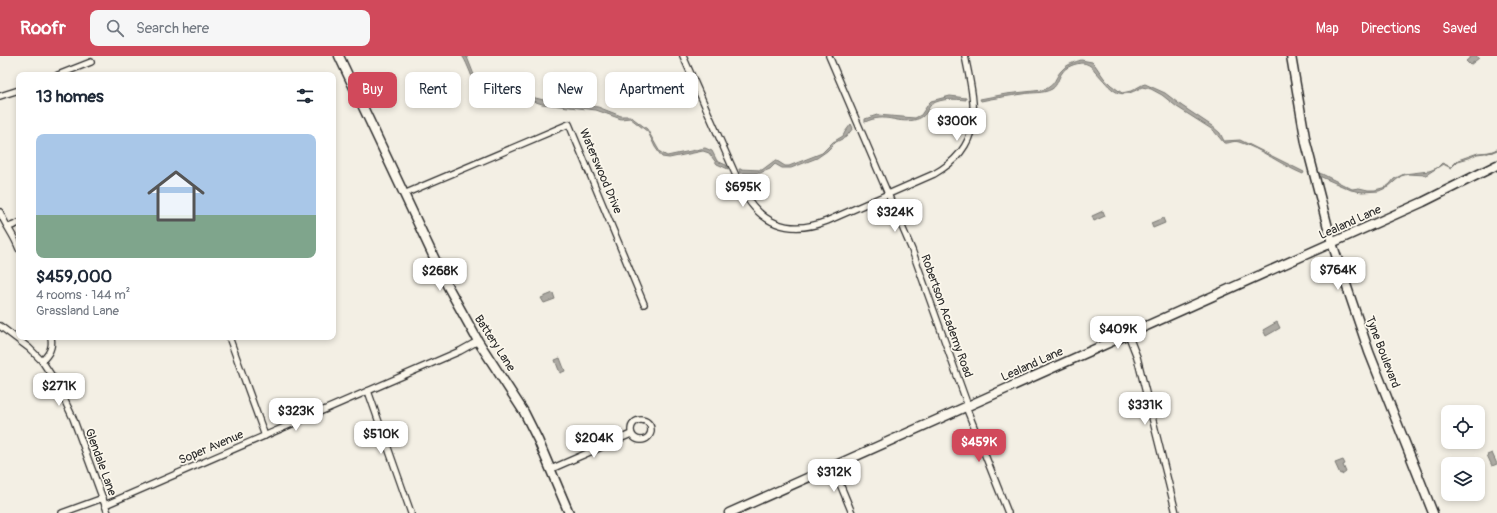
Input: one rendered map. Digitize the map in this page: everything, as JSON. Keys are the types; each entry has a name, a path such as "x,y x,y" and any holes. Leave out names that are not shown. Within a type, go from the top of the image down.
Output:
{"street":[{"name":"Battery Lane","path":"339,56 451,291 478,341 521,406 538,440 569,513"},
{"path":"682,56 745,194 755,209 767,218 790,227 807,227 828,221 944,169 955,159 964,148 971,133 974,111 973,96 965,56"},
{"name":"Robertson Academy Road","path":"829,56 912,250 967,407 1008,513"},
{"name":"Tyne Boulevard","path":"1291,56 1306,143 1332,243 1369,352 1433,513"},
{"path":"66,72 91,62"},
{"path":"0,96 16,91"},
{"name":"Waterswood Drive","path":"404,194 569,124 644,304"},
{"name":"Lealand Lane","path":"729,513 1332,243 1444,192 1497,165"},
{"path":"0,212 16,242"},
{"path":"9,227 16,224"},
{"name":"Glendale Lane","path":"0,326 16,337"},
{"path":"1128,334 1137,357 1176,513"},
{"name":"Glendale Lane","path":"20,340 42,361 57,384 68,407 108,513"},
{"path":"42,361 50,351 52,345 51,340"},
{"path":"230,340 265,436"},
{"name":"Soper Avenue","path":"105,505 460,352 478,341"},
{"path":"368,391 411,513"},
{"path":"551,469 631,434"},
{"path":"833,467 852,513"},
{"path":"62,513 103,498"}],"shaded area":[{"path":"462,56 467,57 473,72 470,72"},
{"path":"1472,56 1479,58 1470,65 1466,61"},
{"path":"1081,60 1092,62 1104,78 1122,93 1131,91 1145,84 1165,93 1212,126 1220,133 1224,141 1240,140 1304,172 1303,174 1247,145 1237,142 1224,143 1213,130 1151,89 1142,87 1127,94 1116,92 1106,84 1089,65 1085,63 1068,67 1063,71 1056,86 1049,91 1027,93 981,101 980,99 1006,94 1043,90 1051,86 1065,67"},
{"path":"950,96 966,98 966,100 949,99 936,102 930,106 926,113 919,119 901,121 879,118 865,122 865,119 877,115 915,118 921,115 931,101"},
{"path":"535,98 543,100 542,104 535,102"},
{"path":"598,107 621,116 630,116 647,129 660,152 667,156 705,148 712,151 717,161 726,165 728,169 717,164 709,153 703,151 669,158 662,157 655,147 648,132 630,118 621,119 596,110 578,108"},
{"path":"851,124 853,128 846,137 836,142 817,158 791,168 782,168 775,164 770,169 760,173 740,173 739,169 762,170 774,161 777,161 785,166 789,166 822,153 833,142 843,136"},
{"path":"1497,149 1493,152 1477,154 1458,161 1451,168 1443,164 1437,168 1442,163 1451,167 1458,160 1478,153 1491,152"},
{"path":"1437,168 1426,175 1408,174 1401,176 1388,187 1379,191 1362,192 1351,190 1317,175 1317,173 1322,174 1352,189 1359,188 1375,190 1386,187 1394,179 1404,174 1429,171"},
{"path":"1103,211 1105,216 1094,221 1092,216"},
{"path":"1163,218 1165,223 1153,228 1151,223"},
{"path":"553,293 555,299 544,303 541,298"},
{"path":"1277,322 1280,328 1266,336 1263,330"},
{"path":"560,358 565,371 560,373 555,360"},
{"path":"1492,453 1497,464 1492,466 1487,455"},
{"path":"1343,460 1345,464 1343,465 1346,472 1342,475 1342,473 1340,474 1335,463"}],"waterway":[{"path":"1487,153 1497,150"}]}
